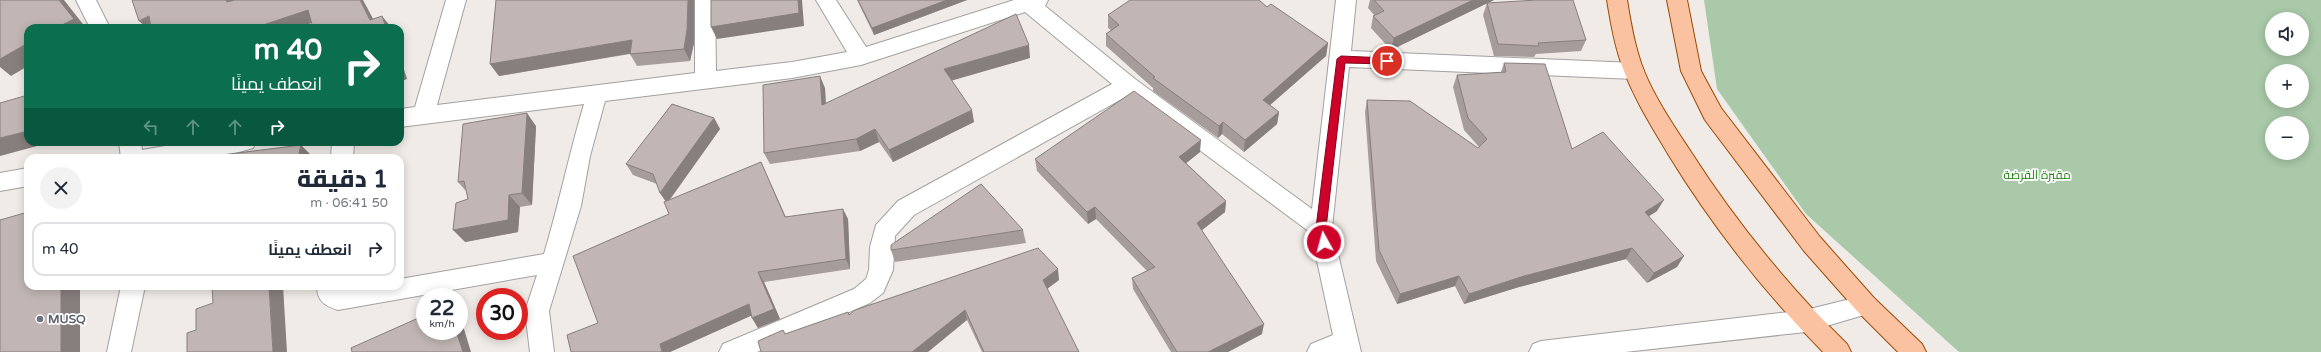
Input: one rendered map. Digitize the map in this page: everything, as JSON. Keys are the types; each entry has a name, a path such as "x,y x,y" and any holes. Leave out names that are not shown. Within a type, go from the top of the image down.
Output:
{"main road":[{"path":"1617,0 1622,35 1634,71 1652,110 1700,187 1781,294 1806,321 1839,352"},
{"path":"1677,0 1691,71 1713,114 1812,244 1866,305 1914,352"}],"street":[{"path":"86,0 98,24"},
{"path":"424,114 456,0"},
{"path":"705,0 706,81"},
{"path":"826,0 861,57"},
{"path":"1319,352 1348,346 1321,228 1341,59 1346,0"},
{"path":"404,117 792,70 861,57 1033,2 1128,85 1321,228"},
{"path":"1341,59 1634,71"},
{"path":"731,352 862,296 875,286 881,270 881,247 884,232 906,208 1128,85"},
{"path":"542,352 537,311 570,206 579,156 597,94"},
{"path":"169,154 220,146"},
{"path":"0,182 24,178"},
{"path":"404,288 553,262"},
{"path":"119,352 132,290"},
{"path":"329,290 329,294 338,300 395,290"},
{"path":"1541,352 1641,338 1806,321 1866,305"}],"green space":[{"name":"مقبرة القرضة","path":"1704,0 2321,0 2321,352 1959,352 1806,214 1717,89"}],"building":[{"path":"0,0 59,0 74,19 64,24 24,24 24,45 0,59"},
{"path":"132,0 226,0 227,2 235,0 360,0 370,20 382,16 385,24 312,24 308,10 266,24 150,24 149,16 139,21"},
{"path":"496,0 688,0 687,30 684,49 630,54 632,40 490,64"},
{"path":"711,0 798,0 799,13 711,27"},
{"path":"858,0 947,0 872,28"},
{"path":"1130,0 1259,0 1267,7 1271,4 1328,43 1263,100 1279,112 1245,140 1223,122 1219,126 1153,78 1155,77 1106,34 1119,25 1108,15"},
{"path":"1374,0 1473,0 1394,38 1373,16 1384,11"},
{"path":"1537,0 1573,0 1586,40 1538,43 1539,46 1498,44 1487,3"},
{"path":"1016,14 1029,45 944,69 972,110 889,150 875,129 856,139 764,153 763,85 820,76 822,105"},
{"path":"1504,63 1545,64 1572,149 1603,132 1664,200 1645,212 1684,256 1654,273 1632,248 1524,276 1469,294 1459,276 1400,294 1379,250 1367,100 1410,101 1478,148 1487,139 1468,118 1457,75 1506,72"},
{"path":"1134,91 1201,140 1179,157 1226,201 1197,223 1264,324 1208,352 1177,352 1132,278 1155,267 1095,207 1087,212 1035,159"},
{"path":"24,96 24,132 0,138 0,103"},
{"path":"672,104 714,118 660,193 653,174 626,164"},
{"path":"527,113 522,193 509,195 508,220 453,230 456,203 468,199 464,181 458,182 463,124"},
{"path":"293,146 301,146 299,154 230,154"},
{"path":"761,162 785,217 843,209 846,259 758,272 774,309 752,318 749,304 660,344 662,352 571,352 567,335 598,323 573,256 669,214 664,202"},
{"path":"981,184 1023,230 891,250 891,245"},
{"name":"MUSQ","path":"24,213 24,290 61,290 61,352 0,352 0,220"},
{"path":"1038,248 1058,269 1043,280 1079,352 984,352 965,310 912,352 761,352 758,341 783,330 785,334 848,312 849,315 855,310"},
{"path":"212,290 269,290 273,352 187,352 187,333 196,330 196,309 213,303"},
{"path":"416,319 416,340 459,340 463,352 352,352 351,348"}],"place":[{"name":"MUSQ","path":"40,319"}],"route":[{"path":"1324,242 1321,228 1341,59 1387,61"}]}
